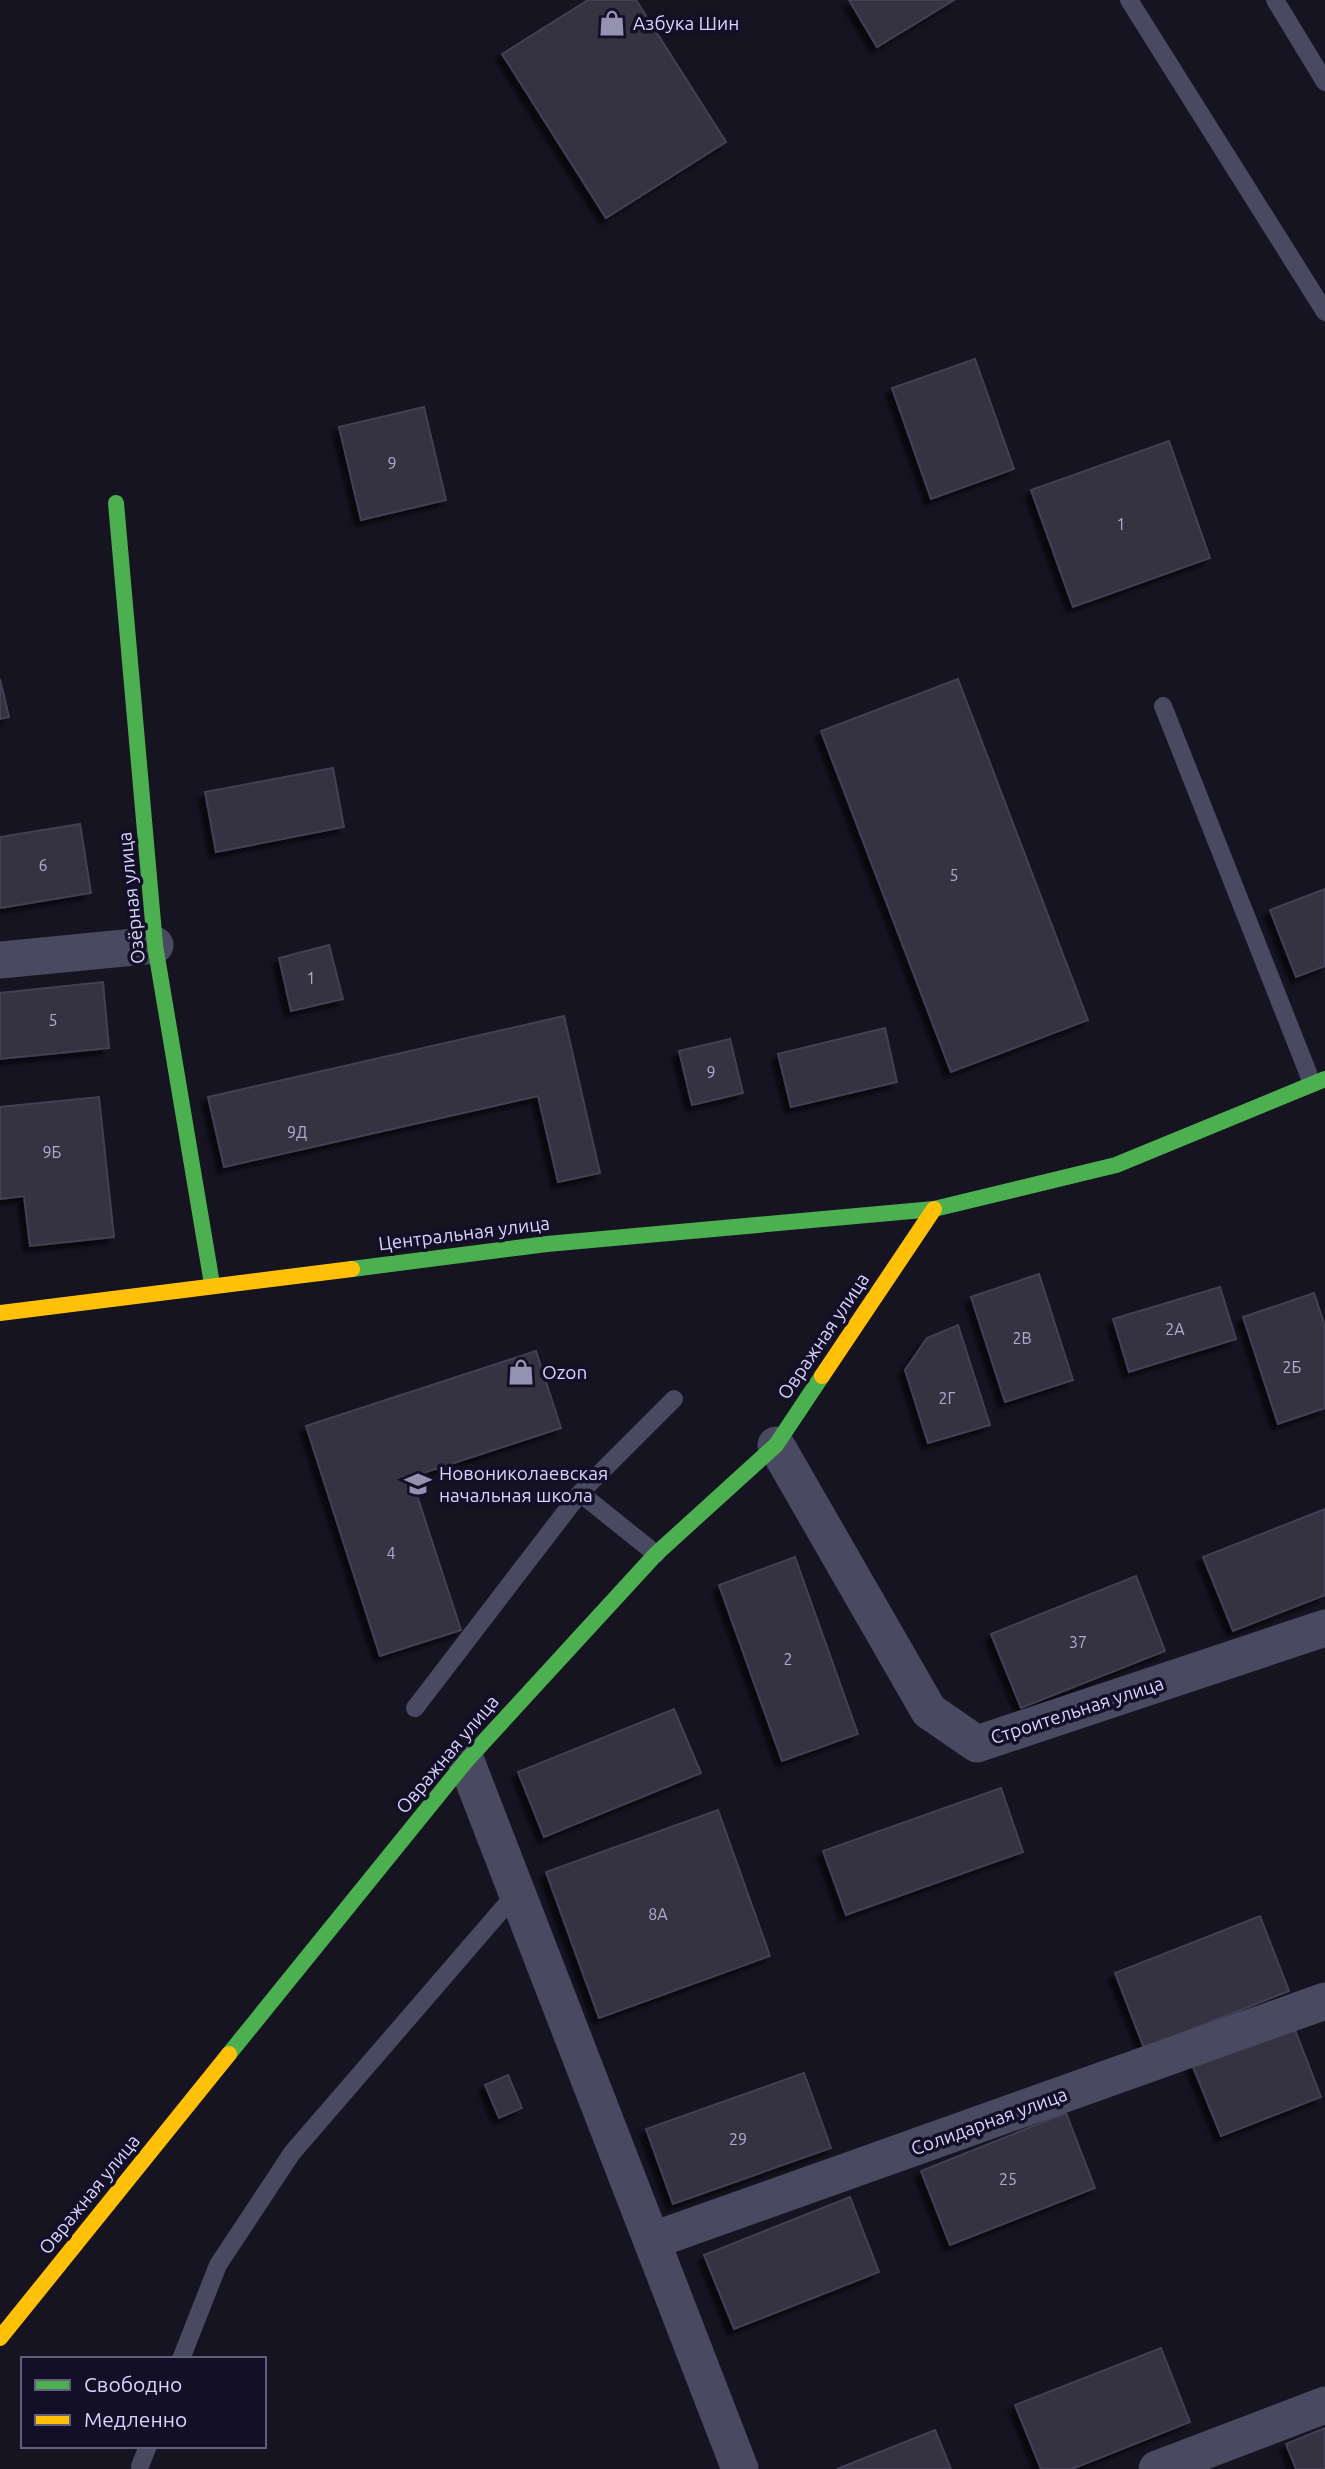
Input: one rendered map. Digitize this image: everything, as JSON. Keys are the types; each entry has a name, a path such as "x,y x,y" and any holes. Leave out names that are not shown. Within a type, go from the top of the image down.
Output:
{"street":[{"name":"Озёрная улица","path":"116,503 155,945 212,1284"},
{"path":"0,960 155,945"},
{"name":"Центральная улица","path":"0,1313 212,1284 547,1244 934,1209 1116,1165 1318,1081"},
{"name":"Овражная улица","path":"0,2338 466,1761 656,1555 776,1445 934,1209"},
{"name":"Строительная улица","path":"776,1445 929,1711 977,1744 1325,1628"},
{"path":"466,1761 654,2240 740,2469"},
{"name":"Солидарная улица","path":"654,2240 1325,2001"},
{"path":"1157,2469 1325,2405"}],"lane":[{"path":"1129,0 1325,312"},
{"path":"1275,0 1325,82"},
{"path":"1163,706 1318,1081"},
{"path":"415,1708 580,1493 674,1399"},
{"path":"580,1493 656,1555"},
{"path":"182,2357 218,2265 292,2153 518,1890"},
{"path":"140,2466 147,2448"}],"building":[{"path":"588,0 636,0 726,142 606,218 502,54"},
{"path":"849,0 954,0 877,47"},
{"path":"975,359 1014,469 931,499 892,388"},
{"path":"424,407 446,500 361,520 339,427"},
{"path":"1169,441 1210,558 1073,607 1031,490"},
{"path":"0,679 9,717 0,719"},
{"path":"958,679 1088,1020 951,1072 821,731"},
{"path":"333,768 344,827 216,852 205,792"},
{"path":"80,824 91,893 0,908 0,837"},
{"path":"1325,889 1325,966 1296,977 1270,910"},
{"path":"329,945 343,999 291,1011 279,958"},
{"path":"103,982 109,1048 0,1059 0,993"},
{"path":"564,1016 600,1173 558,1182 538,1096 224,1167 208,1097"},
{"path":"885,1028 897,1082 791,1107 778,1054"},
{"path":"730,1039 743,1093 692,1105 679,1051"},
{"path":"99,1097 114,1237 30,1246 24,1196 0,1199 0,1107"},
{"path":"1039,1274 1073,1380 1005,1402 971,1297"},
{"path":"1220,1287 1236,1339 1129,1372 1113,1319"},
{"path":"1314,1293 1325,1326 1325,1408 1278,1424 1243,1317"},
{"path":"958,1325 990,1425 928,1443 905,1370 927,1338"},
{"path":"536,1351 561,1428 411,1477 461,1630 380,1656 306,1426"},
{"path":"1325,1509 1325,1595 1233,1631 1203,1557"},
{"path":"795,1557 858,1734 782,1761 719,1585"},
{"path":"1136,1576 1165,1651 1021,1708 991,1634"},
{"path":"674,1709 701,1773 544,1837 518,1772"},
{"path":"1001,1788 1023,1852 846,1915 823,1851"},
{"path":"718,1810 770,1956 599,2018 546,1872"},
{"path":"1260,1916 1289,1991 1144,2048 1115,1973"},
{"path":"1292,2022 1321,2097 1221,2136 1191,2062"},
{"path":"804,2073 831,2148 673,2204 646,2129"},
{"path":"508,2075 522,2108 499,2118 485,2085"},
{"path":"1066,2113 1095,2188 950,2245 921,2171"},
{"path":"850,2197 879,2272 734,2329 704,2255"},
{"path":"1161,2348 1190,2422 1072,2469 1041,2469 1015,2405"},
{"path":"1325,2428 1325,2469 1296,2469 1286,2444"},
{"path":"935,2430 951,2469 837,2469"}],"traffic: fast":[{"path":"116,503 155,945 212,1284"},
{"path":"352,1269 547,1244 934,1209 1116,1165 1325,1079"},
{"path":"229,2054 466,1761 656,1554 776,1445 822,1376"}],"traffic: slow":[{"path":"822,1376 934,1209"},
{"path":"0,1313 352,1269"},
{"path":"0,2338 229,2054"}],"place":[{"name":"Азбука Шин","path":"612,23"},
{"name":"Ozon","path":"521,1372"},
{"name":"Новониколаевская начальная школа","path":"418,1484"}]}
